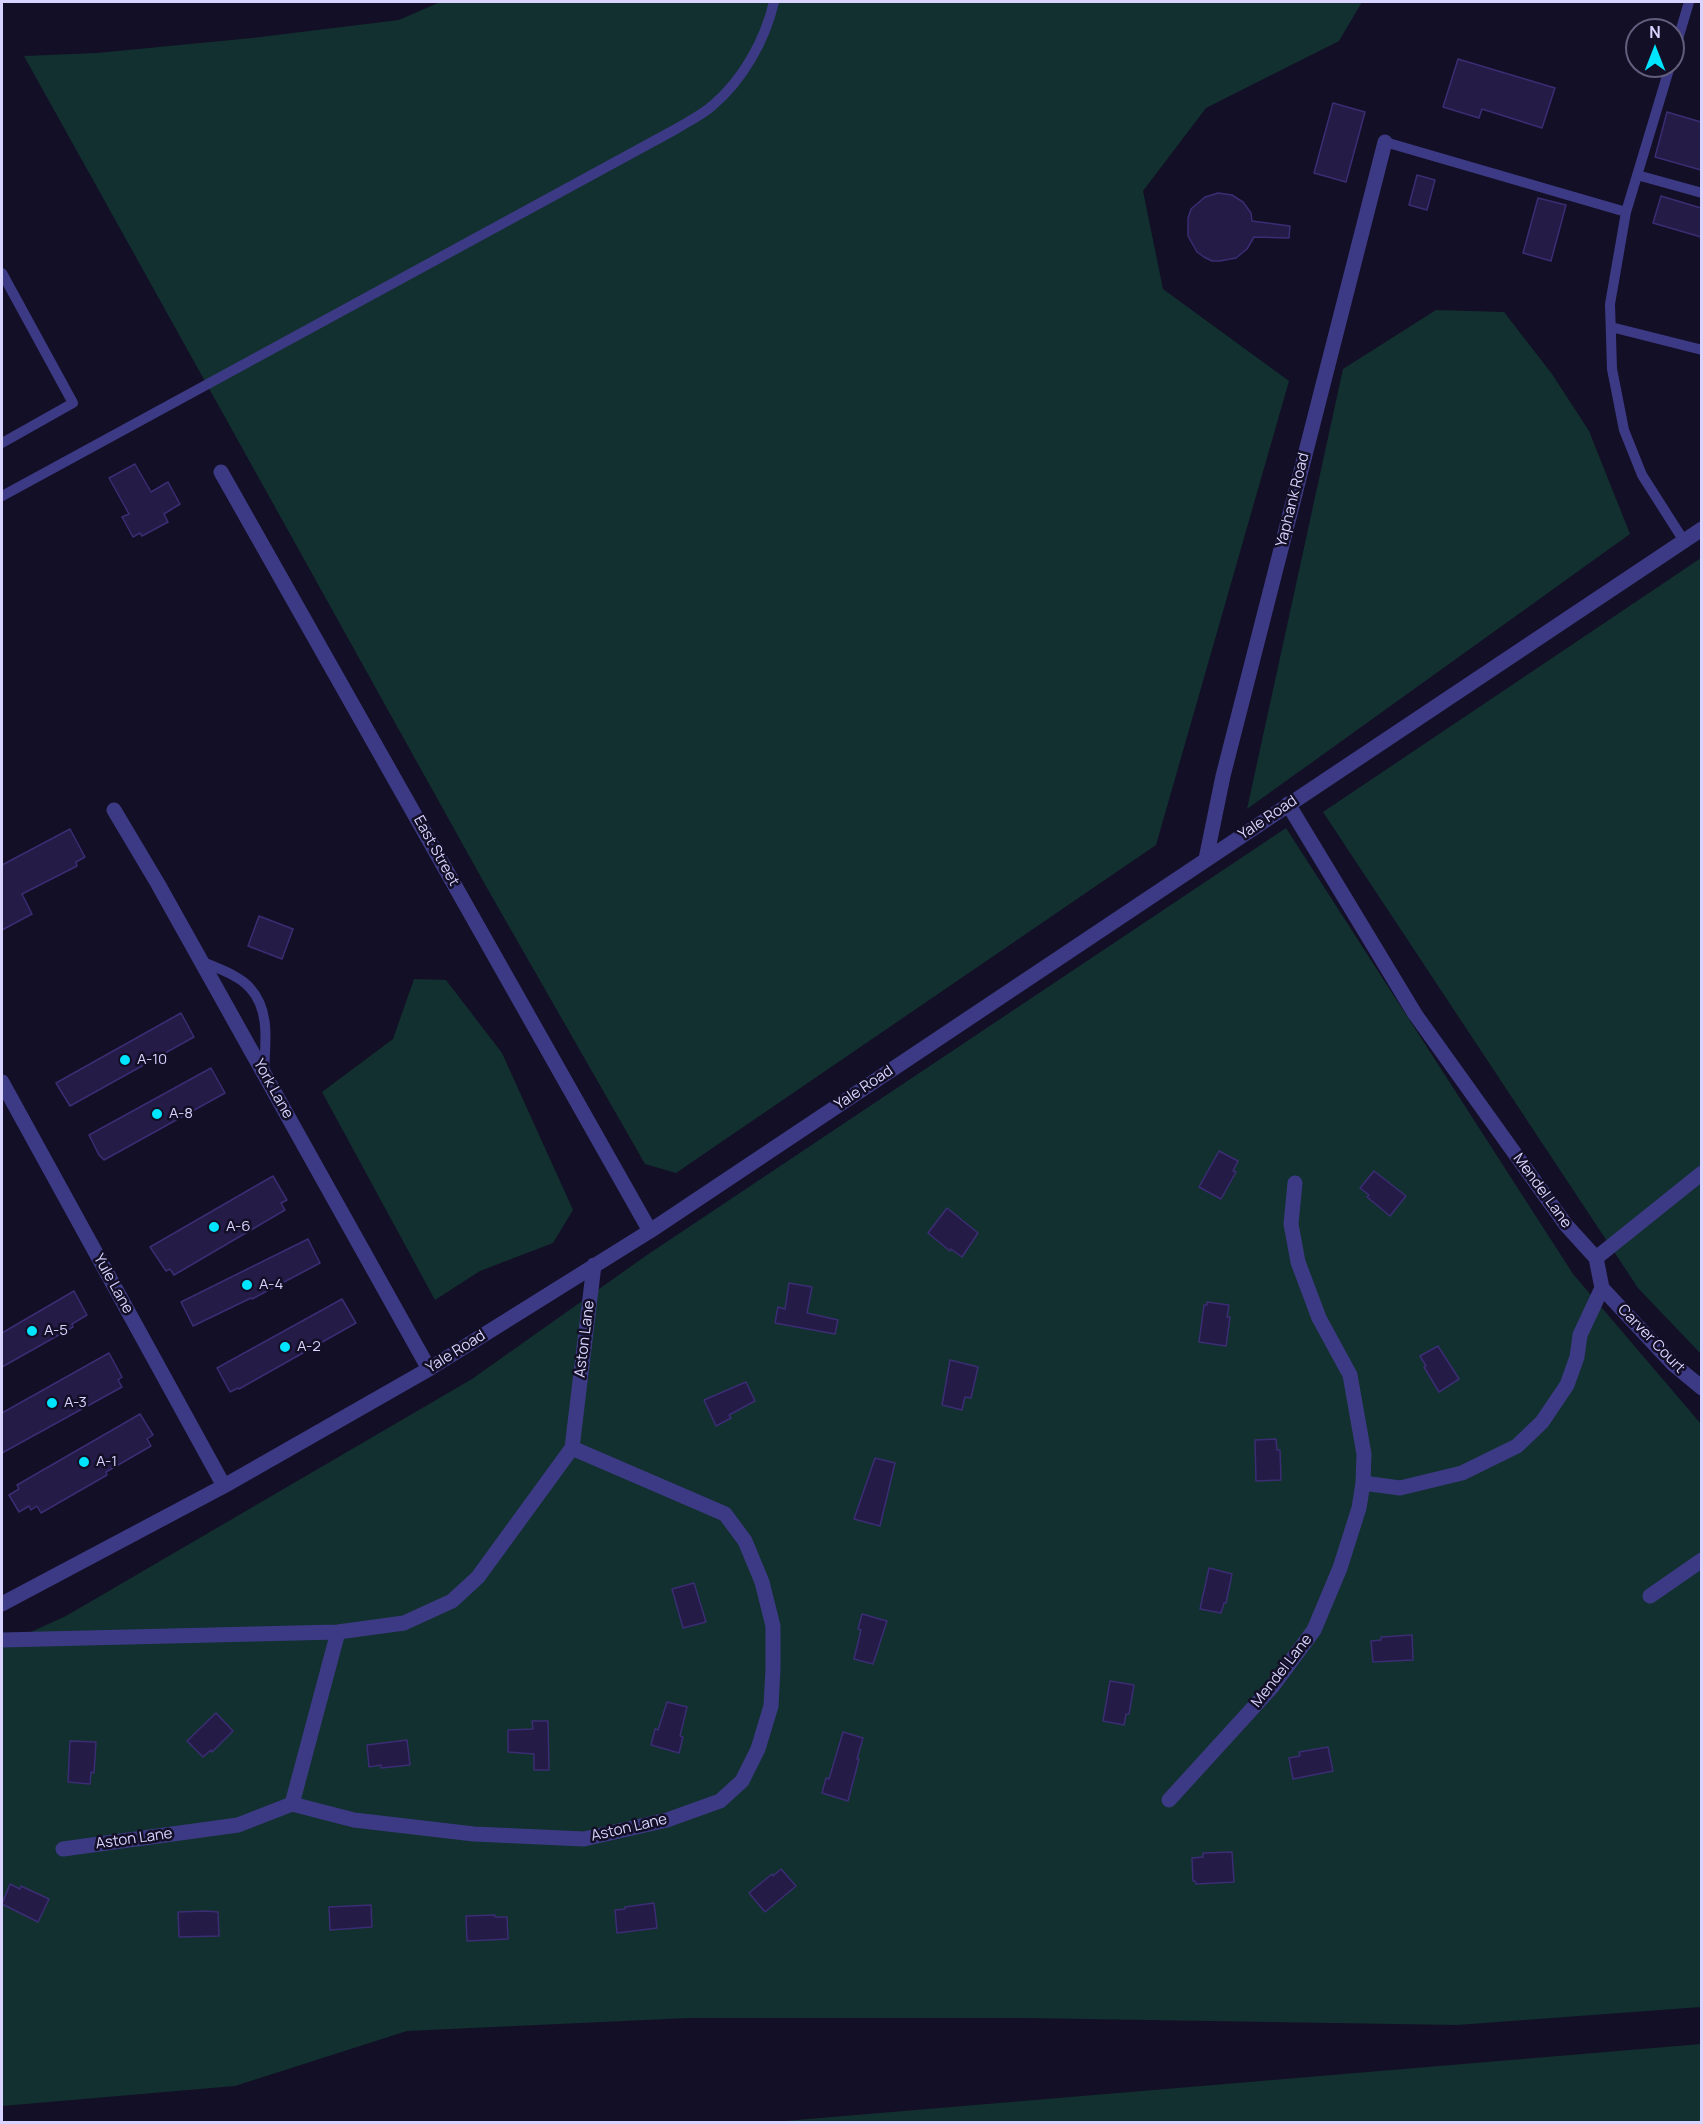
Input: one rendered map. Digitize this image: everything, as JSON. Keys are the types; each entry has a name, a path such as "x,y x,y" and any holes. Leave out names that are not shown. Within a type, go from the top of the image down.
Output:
{"street":[{"name":"Yaphank Road","path":"1206,859 1226,764 1384,142"},
{"name":"East Street","path":"221,472 650,1231"},
{"name":"Yale Road","path":"2,1604 224,1486 429,1369 650,1231 1701,529"},
{"name":"Mendel Lane","path":"1288,804 1415,1014 1566,1225 1596,1258"},
{"name":"York Lane","path":"114,810 429,1369"},
{"name":"Yule Lane","path":"2,1082 224,1486"},
{"path":"1364,1484 1400,1488 1462,1473 1517,1446 1542,1422 1567,1385 1577,1358 1580,1335 1602,1288 1596,1258 1701,1173"},
{"name":"Mendel Lane","path":"1169,1800 1272,1687 1314,1630 1340,1568 1359,1509 1364,1484 1364,1454 1350,1375 1319,1318 1298,1262 1291,1224 1294,1183"},
{"name":"Aston Lane","path":"2,1640 338,1632 404,1623 452,1601 478,1577 572,1448 594,1265"},
{"name":"Carver Court","path":"1602,1288 1672,1364 1701,1388"},
{"name":"Aston Lane","path":"63,1849 238,1825 292,1804 365,1821 474,1834 584,1839 667,1820 720,1801 742,1781 758,1749 771,1706 773,1626 762,1582 745,1541 725,1514 572,1448"},
{"path":"1650,1596 1701,1560"},
{"path":"292,1804 338,1632"}],"lane":[{"path":"2,496 676,129 712,106 731,86 753,56 769,22 774,2"},
{"path":"1684,18 1689,2"},
{"path":"1666,78 1626,212 1610,304 1612,369 1624,430 1642,475 1684,541"},
{"path":"1384,142 1626,212"},
{"path":"1637,175 1701,193"},
{"path":"2,273 73,403 2,443"},
{"path":"1611,327 1701,350"},
{"path":"201,961 249,987 258,999 265,1019 264,1073"}],"green space":[{"path":"440,2 1362,2 1339,41 1206,108 1143,191 1163,289 1289,381 1156,845 676,1173 645,1164 487,888 24,56 97,53 252,38 399,20"},
{"path":"1436,310 1504,312 1552,374 1589,431 1630,534 1247,809 1343,369"},
{"path":"1701,558 1701,1354 1638,1288 1323,812"},
{"path":"1286,828 1573,1274 1701,1424 1701,2007 1457,2025 1024,2018 689,2018 407,2031 235,2086 2,2106 2,1645 66,1616 472,1379 647,1255"},
{"path":"414,979 446,980 502,1053 573,1210 553,1243 480,1271 435,1300 322,1092 393,1039"},
{"path":"1701,2044 1701,2122 773,2122"}],"building":[{"path":"1458,59 1555,88 1542,128 1482,109 1479,118 1443,107"},
{"path":"1333,103 1365,112 1346,182 1314,173"},
{"path":"1667,112 1701,122 1701,170 1655,157"},
{"path":"1417,175 1435,180 1427,210 1409,205"},
{"path":"1218,193 1232,195 1243,202 1251,213 1252,221 1290,226 1289,238 1254,237 1247,249 1236,258 1212,261 1204,257 1197,252 1188,236 1188,218 1191,209 1205,197"},
{"path":"1661,196 1701,208 1701,237 1653,223"},
{"path":"1538,198 1566,205 1551,261 1523,253"},
{"path":"135,464 151,492 168,482 180,504 164,514 168,522 142,536 140,533 133,537 122,517 129,514 109,478"},
{"path":"70,829 85,857 76,862 77,866 22,894 32,914 2,930 2,865"},
{"path":"259,916 293,929 282,959 248,946"},
{"name":"A-10","path":"181,1013 194,1037 70,1106 56,1083"},
{"name":"A-8","path":"211,1068 225,1093 104,1160 99,1155 89,1135"},
{"path":"1219,1151 1238,1161 1233,1171 1236,1172 1221,1199 1199,1187"},
{"path":"1374,1171 1406,1196 1390,1216 1367,1197 1369,1195 1360,1188"},
{"name":"A-6","path":"273,1176 287,1200 281,1203 285,1210 174,1275 170,1269 166,1271 150,1247"},
{"path":"947,1208 978,1233 962,1257 951,1249 950,1251 928,1233"},
{"name":"A-4","path":"308,1239 320,1263 252,1299 193,1326 181,1302"},
{"path":"789,1283 812,1287 807,1313 838,1320 835,1334 775,1323 778,1307 785,1309"},
{"name":"A-5","path":"74,1291 87,1315 72,1324 73,1327 2,1367 2,1333"},
{"name":"A-2","path":"342,1299 356,1323 230,1392 217,1368"},
{"path":"1207,1302 1229,1305 1227,1317 1230,1317 1226,1346 1199,1342 1204,1305 1207,1305"},
{"path":"1438,1346 1459,1379 1439,1392 1420,1356"},
{"name":"A-3","path":"109,1353 122,1377 118,1380 122,1387 2,1453 2,1413"},
{"path":"950,1360 978,1367 971,1398 965,1397 962,1410 942,1405"},
{"path":"746,1382 755,1401 729,1415 731,1418 716,1426 704,1400"},
{"name":"A-1","path":"140,1414 153,1435 147,1439 151,1446 106,1472 107,1475 41,1513 37,1506 31,1510 29,1506 19,1512 9,1495 19,1489 17,1485"},
{"path":"1276,1439 1277,1450 1280,1450 1281,1480 1256,1481 1255,1440"},
{"path":"875,1458 895,1463 880,1526 854,1519"},
{"path":"1209,1568 1232,1574 1226,1603 1221,1613 1200,1609"},
{"path":"694,1583 706,1622 683,1628 672,1589"},
{"path":"862,1614 887,1621 873,1664 854,1659 861,1630 858,1629"},
{"path":"1412,1635 1413,1660 1373,1662 1371,1641 1381,1640 1381,1637"},
{"path":"1110,1681 1134,1685 1129,1714 1126,1714 1124,1725 1103,1721"},
{"path":"667,1702 687,1707 680,1736 683,1737 679,1753 651,1745 655,1729 658,1730"},
{"path":"216,1713 233,1731 212,1752 211,1750 203,1757 187,1741"},
{"path":"532,1721 548,1721 549,1770 534,1770 534,1754 508,1752 508,1730 533,1729"},
{"path":"843,1732 863,1738 848,1801 822,1793 826,1778 829,1779"},
{"path":"407,1740 410,1765 369,1767 367,1745"},
{"path":"70,1741 96,1742 94,1773 91,1772 90,1784 68,1782"},
{"path":"1328,1747 1333,1771 1293,1779 1289,1758 1300,1756 1299,1752"},
{"path":"1232,1852 1234,1882 1196,1884 1193,1881 1192,1858 1203,1857 1203,1853"},
{"path":"781,1869 796,1886 765,1912 749,1893"},
{"path":"10,1884 20,1889 21,1886 49,1899 38,1922 2,1904"},
{"path":"654,1903 657,1928 617,1933 615,1910"},
{"path":"371,1905 372,1927 330,1930 329,1907"},
{"path":"178,1912 218,1912 219,1936 179,1937"},
{"path":"495,1915 495,1917 507,1917 508,1939 467,1941 466,1916"}],"place":[{"name":"A-10","path":"125,1060"},
{"name":"A-8","path":"157,1114"},
{"name":"A-6","path":"214,1227"},
{"name":"A-4","path":"247,1285"},
{"name":"A-5","path":"32,1331"},
{"name":"A-2","path":"285,1347"},
{"name":"A-3","path":"52,1403"},
{"name":"A-1","path":"84,1462"}]}
